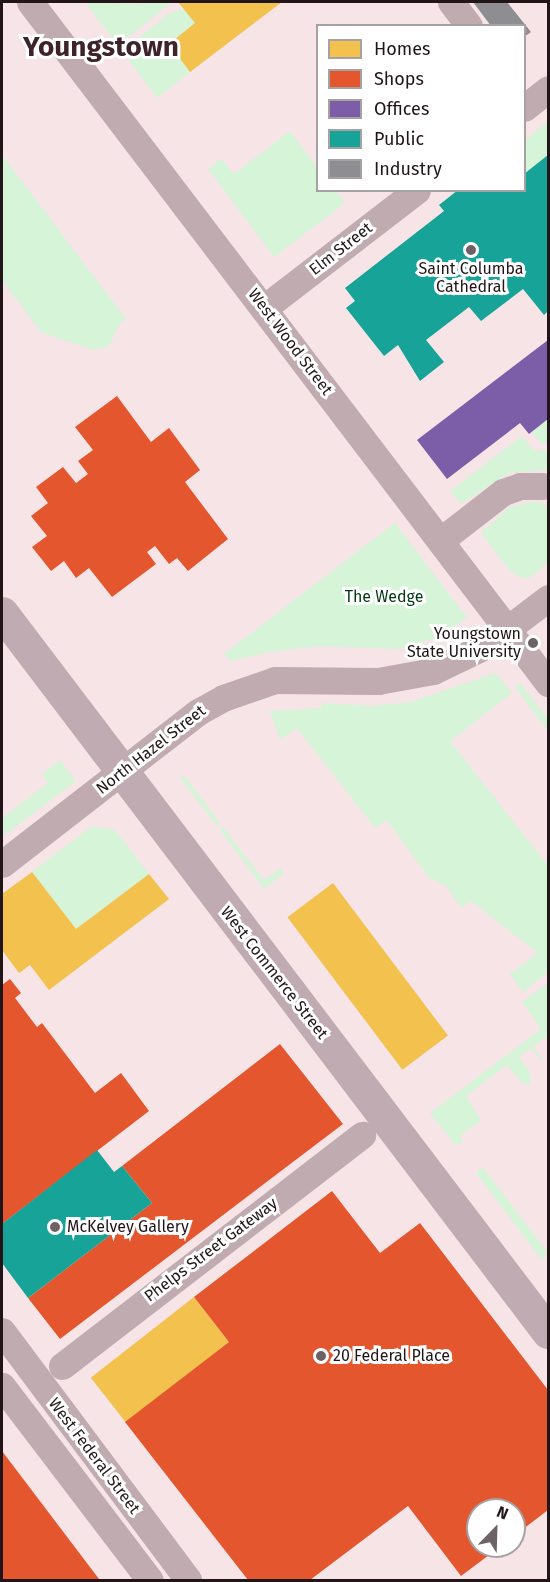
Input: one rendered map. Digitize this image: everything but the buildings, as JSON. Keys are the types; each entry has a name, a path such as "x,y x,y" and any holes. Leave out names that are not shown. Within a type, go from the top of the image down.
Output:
{"main road":[{"name":"West Commerce Street","path":"2,613 549,1332"}],"street":[{"name":"West Wood Street","path":"30,2 549,683"},
{"path":"451,2 468,24"},
{"name":"Elm Street","path":"264,308 414,192"},
{"path":"441,540 503,492 520,486 542,486"},
{"name":"North Hazel Street","path":"2,864 198,712 247,687 275,680 378,681 409,678 457,661 508,629 549,598"},
{"name":"Phelps Street Gateway","path":"62,1366 362,1135"},
{"name":"West Federal Street","path":"2,1331 40,1386 188,1581"},
{"path":"6,1403 40,1386"},
{"name":"West Federal Street","path":"6,1403 150,1581"}],"shaded area":[{"path":"2,2 548,2 548,1580 2,1580"}],"green space":[{"path":"85,2 138,4 172,2 118,45"},
{"path":"184,9 195,23 169,44 190,72 157,98 122,51 170,13"},
{"path":"548,121 548,155 526,173 526,139"},
{"path":"290,131 316,166 316,192 337,192 345,203 274,257 208,169 221,159 234,174"},
{"path":"2,155 126,319 120,323 109,346 93,350 41,332 2,280"},
{"path":"548,419 548,440 542,445 532,432"},
{"path":"522,436 533,450 548,451 548,470 509,473 461,504 450,491"},
{"path":"534,501 548,506 548,563 529,578 522,578 511,572 481,533 510,507"},
{"name":"The Wedge","path":"395,523 467,618 433,639 399,649 319,646 269,652 230,661 224,654"},
{"path":"496,673 512,693 450,741 548,866 548,972 523,992 510,974 538,953 471,901 461,908 446,886 429,878 387,820 375,828 297,728 280,740 270,711 321,708 322,703 371,706 411,702"},
{"path":"520,683 548,719 548,731 515,687"},
{"path":"60,760 76,781 2,837 2,818 48,783 42,774"},
{"path":"184,775 220,823 217,826 180,778"},
{"path":"92,826 115,830 149,874 76,929 32,872"},
{"path":"223,827 264,880 281,868 283,874 264,889 220,830"},
{"path":"548,983 548,1037 533,1046 546,1065 530,1048 519,1057 530,1072 530,1084 523,1084 507,1065 466,1096 481,1120 460,1136 463,1141 456,1146 430,1113 541,1029 522,1002"},
{"path":"483,1167 548,1253 541,1259 476,1172"}],"place":[{"name":"Saint Columba Cathedral","path":"471,250"},
{"name":"Youngstown State University","path":"533,643"},
{"name":"McKelvey Gallery","path":"55,1227"},
{"name":"20 Federal Place","path":"321,1356"}],"district":[{"name":"Youngstown","path":"101,47"}]}
